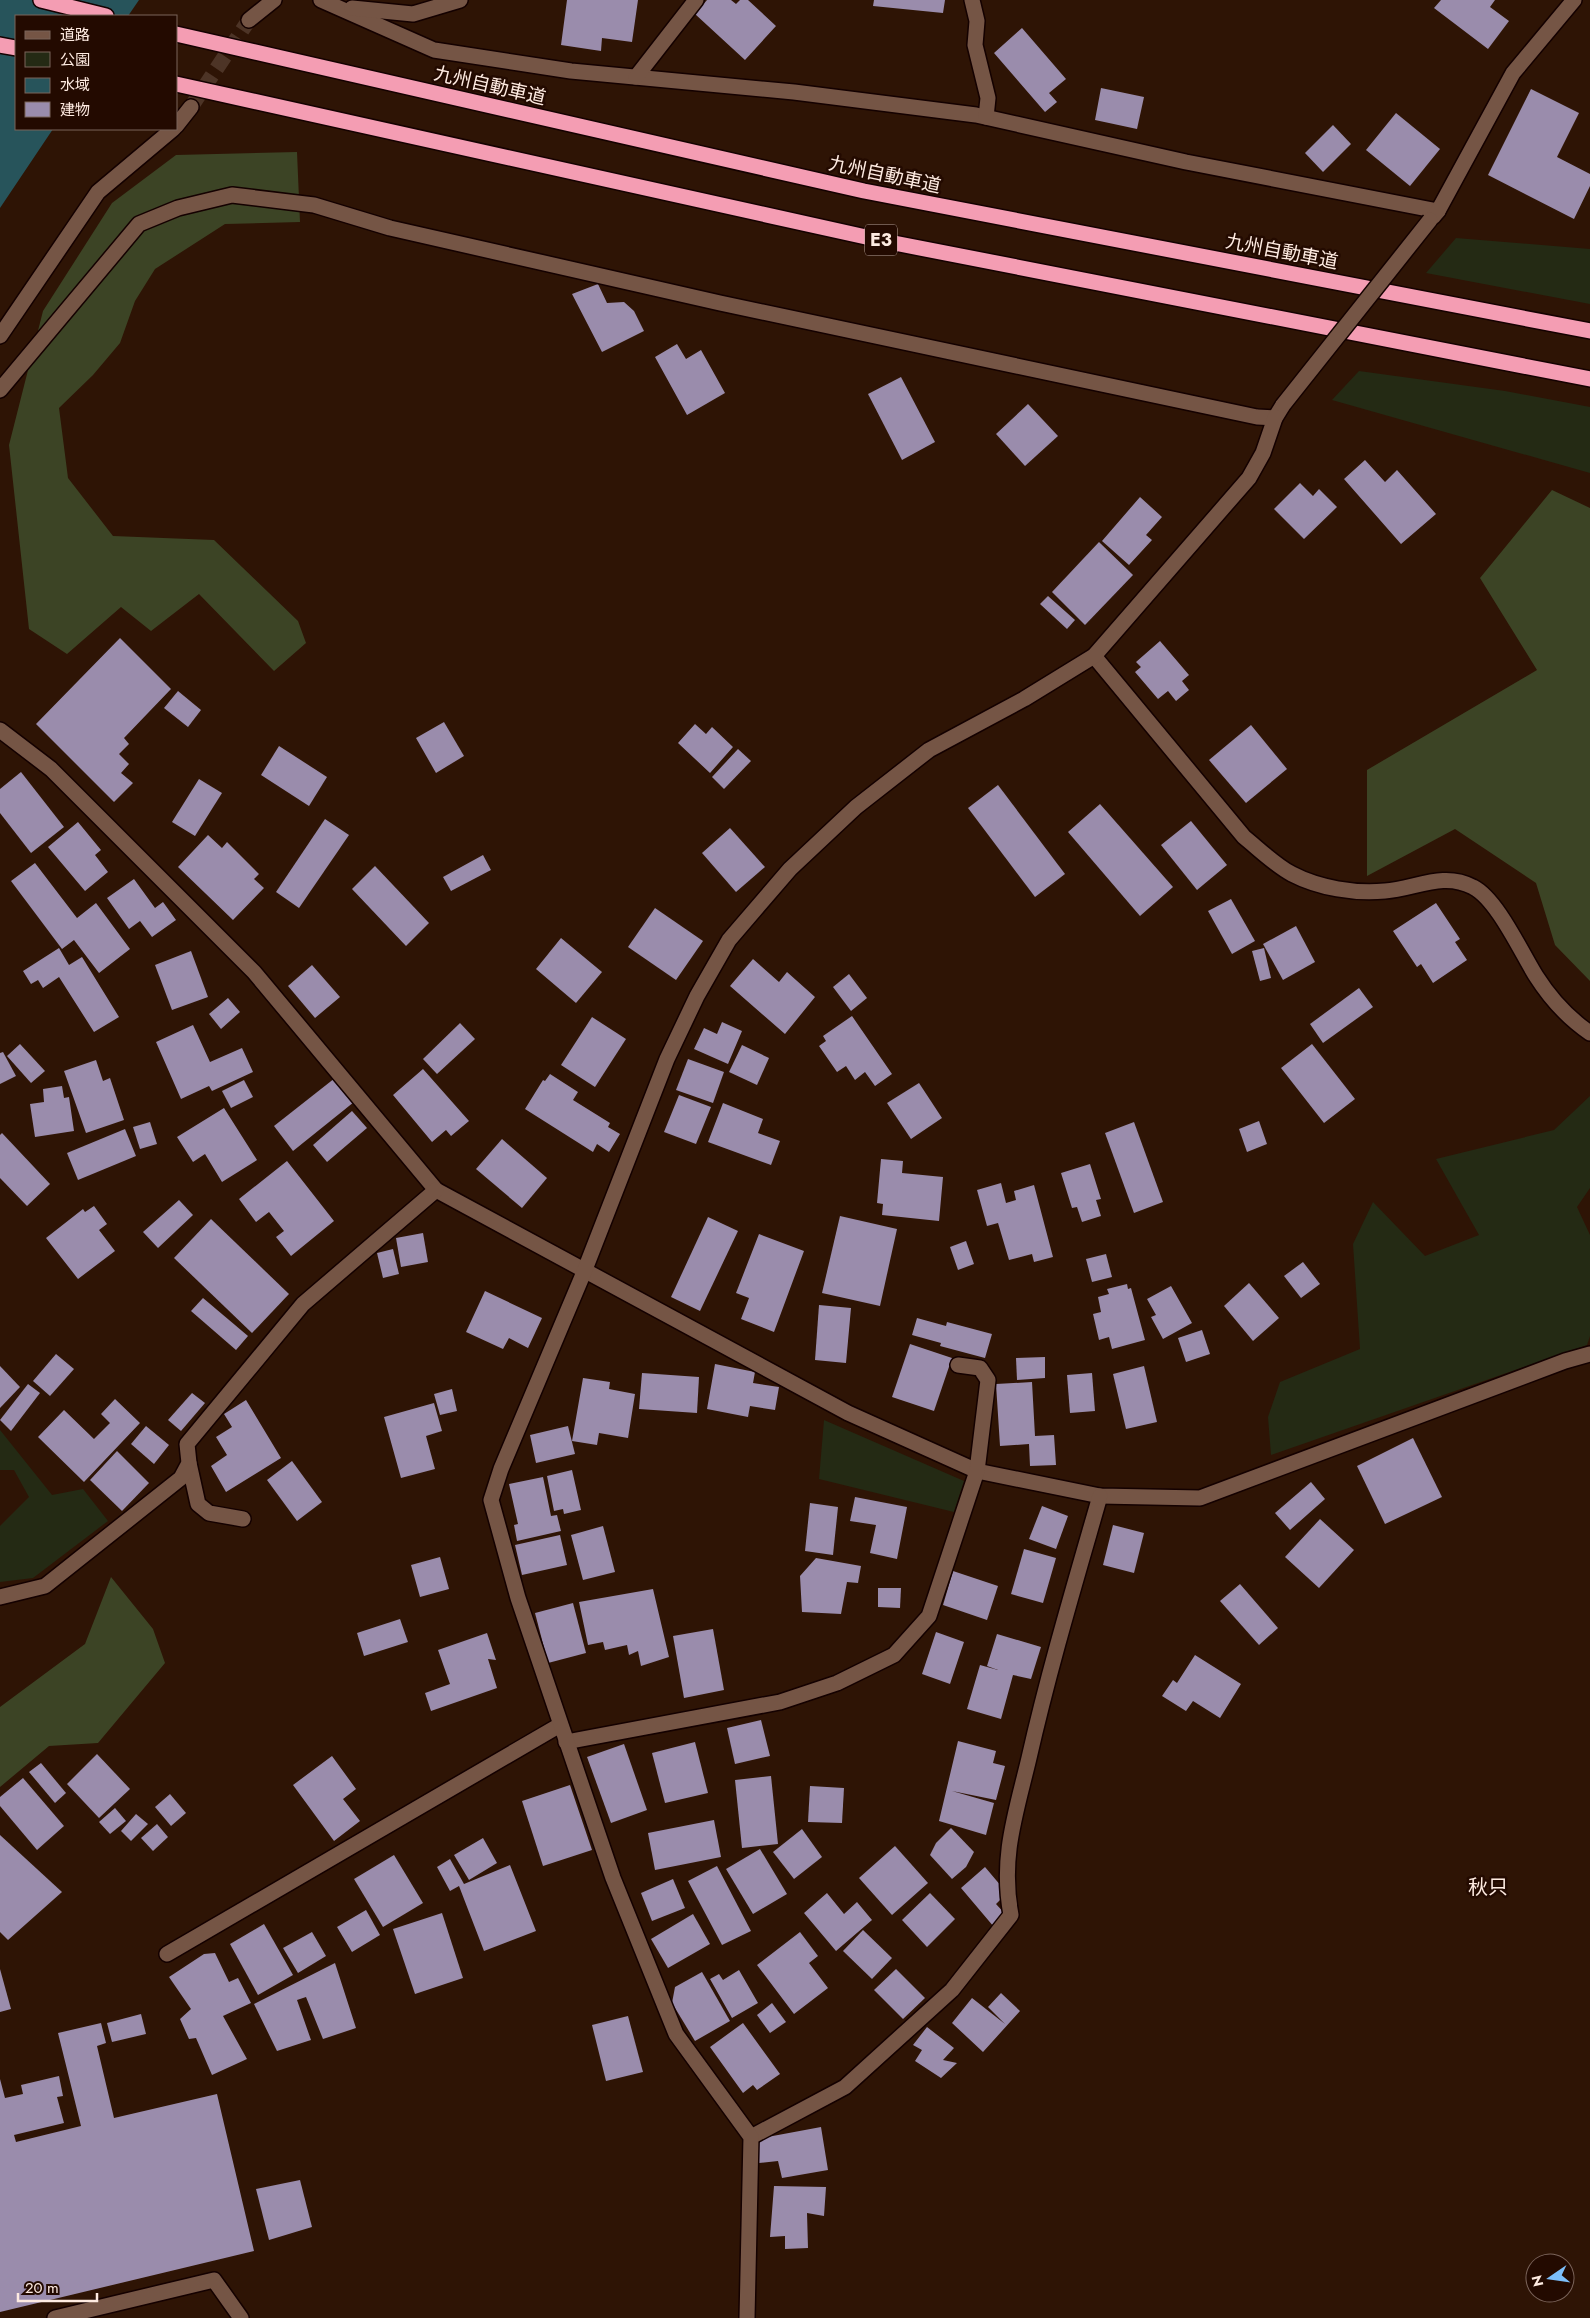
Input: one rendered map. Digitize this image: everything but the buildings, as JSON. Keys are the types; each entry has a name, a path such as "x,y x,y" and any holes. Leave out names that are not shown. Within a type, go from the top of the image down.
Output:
{"highway":[{"path":"42,0 102,15"},
{"name":"九州自動車道","path":"178,34 864,191 1590,331"},
{"path":"0,45 15,48"},
{"name":"E3","path":"178,84 884,240 1590,379"}],"street":[{"path":"249,20 274,0"},
{"path":"321,0 434,50 571,71 794,92 986,118 1434,216"},
{"path":"340,7 413,14 460,0"},
{"path":"636,77 696,0"},
{"path":"972,0 977,21 975,45 988,98 986,118"},
{"path":"747,2318 751,2137 676,2034 612,1878 518,1598 491,1500 501,1469 584,1272 667,1059 697,996 729,940 790,869 856,807 922,756 1024,699 1094,656 1249,478 1263,453 1275,418 1283,405 1434,216 1513,73 1574,0"},
{"path":"178,123 191,107"},
{"path":"0,336 98,192 172,130"},
{"path":"0,390 139,224 178,208 232,195 314,204 390,228 720,303 1257,417 1275,418"},
{"path":"1094,656 1244,838 1272,860 1292,874 1330,888 1384,891 1423,881 1457,881 1474,887 1490,901 1552,1000 1590,1033"},
{"path":"0,730 51,769 254,972 436,1190 584,1272 848,1413 977,1471 1100,1496 1200,1498 1564,1361 1590,1354"},
{"path":"243,1519 209,1513 198,1504 187,1444 302,1304 436,1190"},
{"path":"566,1742 780,1702 837,1683 894,1655 929,1616 977,1471 988,1380 980,1368 958,1365"},
{"path":"0,1597 45,1586 181,1478 189,1463"},
{"path":"751,2137 845,2087 952,1990 1011,1915 1007,1892 1007,1851 1043,1697 1100,1496"},
{"path":"167,1954 560,1724"},
{"path":"56,2318 214,2280 241,2318"}],"green space":[{"path":"297,152 300,222 225,224 155,269 135,301 120,343 93,375 59,408 68,478 113,536 214,540 298,621 306,643 274,671 199,594 151,631 121,607 67,654 29,629 9,445 43,311 112,203 176,155"},
{"path":"1456,238 1590,249 1590,304 1426,273"},
{"path":"1359,371 1505,391 1590,407 1590,473 1332,400"},
{"path":"1552,490 1590,508 1590,981 1555,945 1536,883 1455,829 1367,876 1367,770 1537,670 1480,578"},
{"path":"1590,1096 1590,1188 1577,1207 1590,1235 1590,1336 1587,1345 1271,1455 1268,1417 1280,1382 1360,1349 1353,1244 1373,1202 1425,1256 1479,1235 1436,1159 1554,1130"},
{"path":"824,1420 964,1481 954,1512 819,1479"},
{"path":"0,1430 52,1495 83,1489 108,1521 33,1578 0,1582 0,1526 29,1497 14,1470 0,1470"},
{"path":"111,1577 153,1629 165,1663 98,1743 49,1746 0,1787 0,1707 85,1644"}],"water":[{"path":"0,0 139,0 129,15 15,15 15,130 52,130 0,208"}],"tunnel":[{"path":"191,107 249,20"}],"district":[{"name":"秋只","path":"1488,1887"}]}
